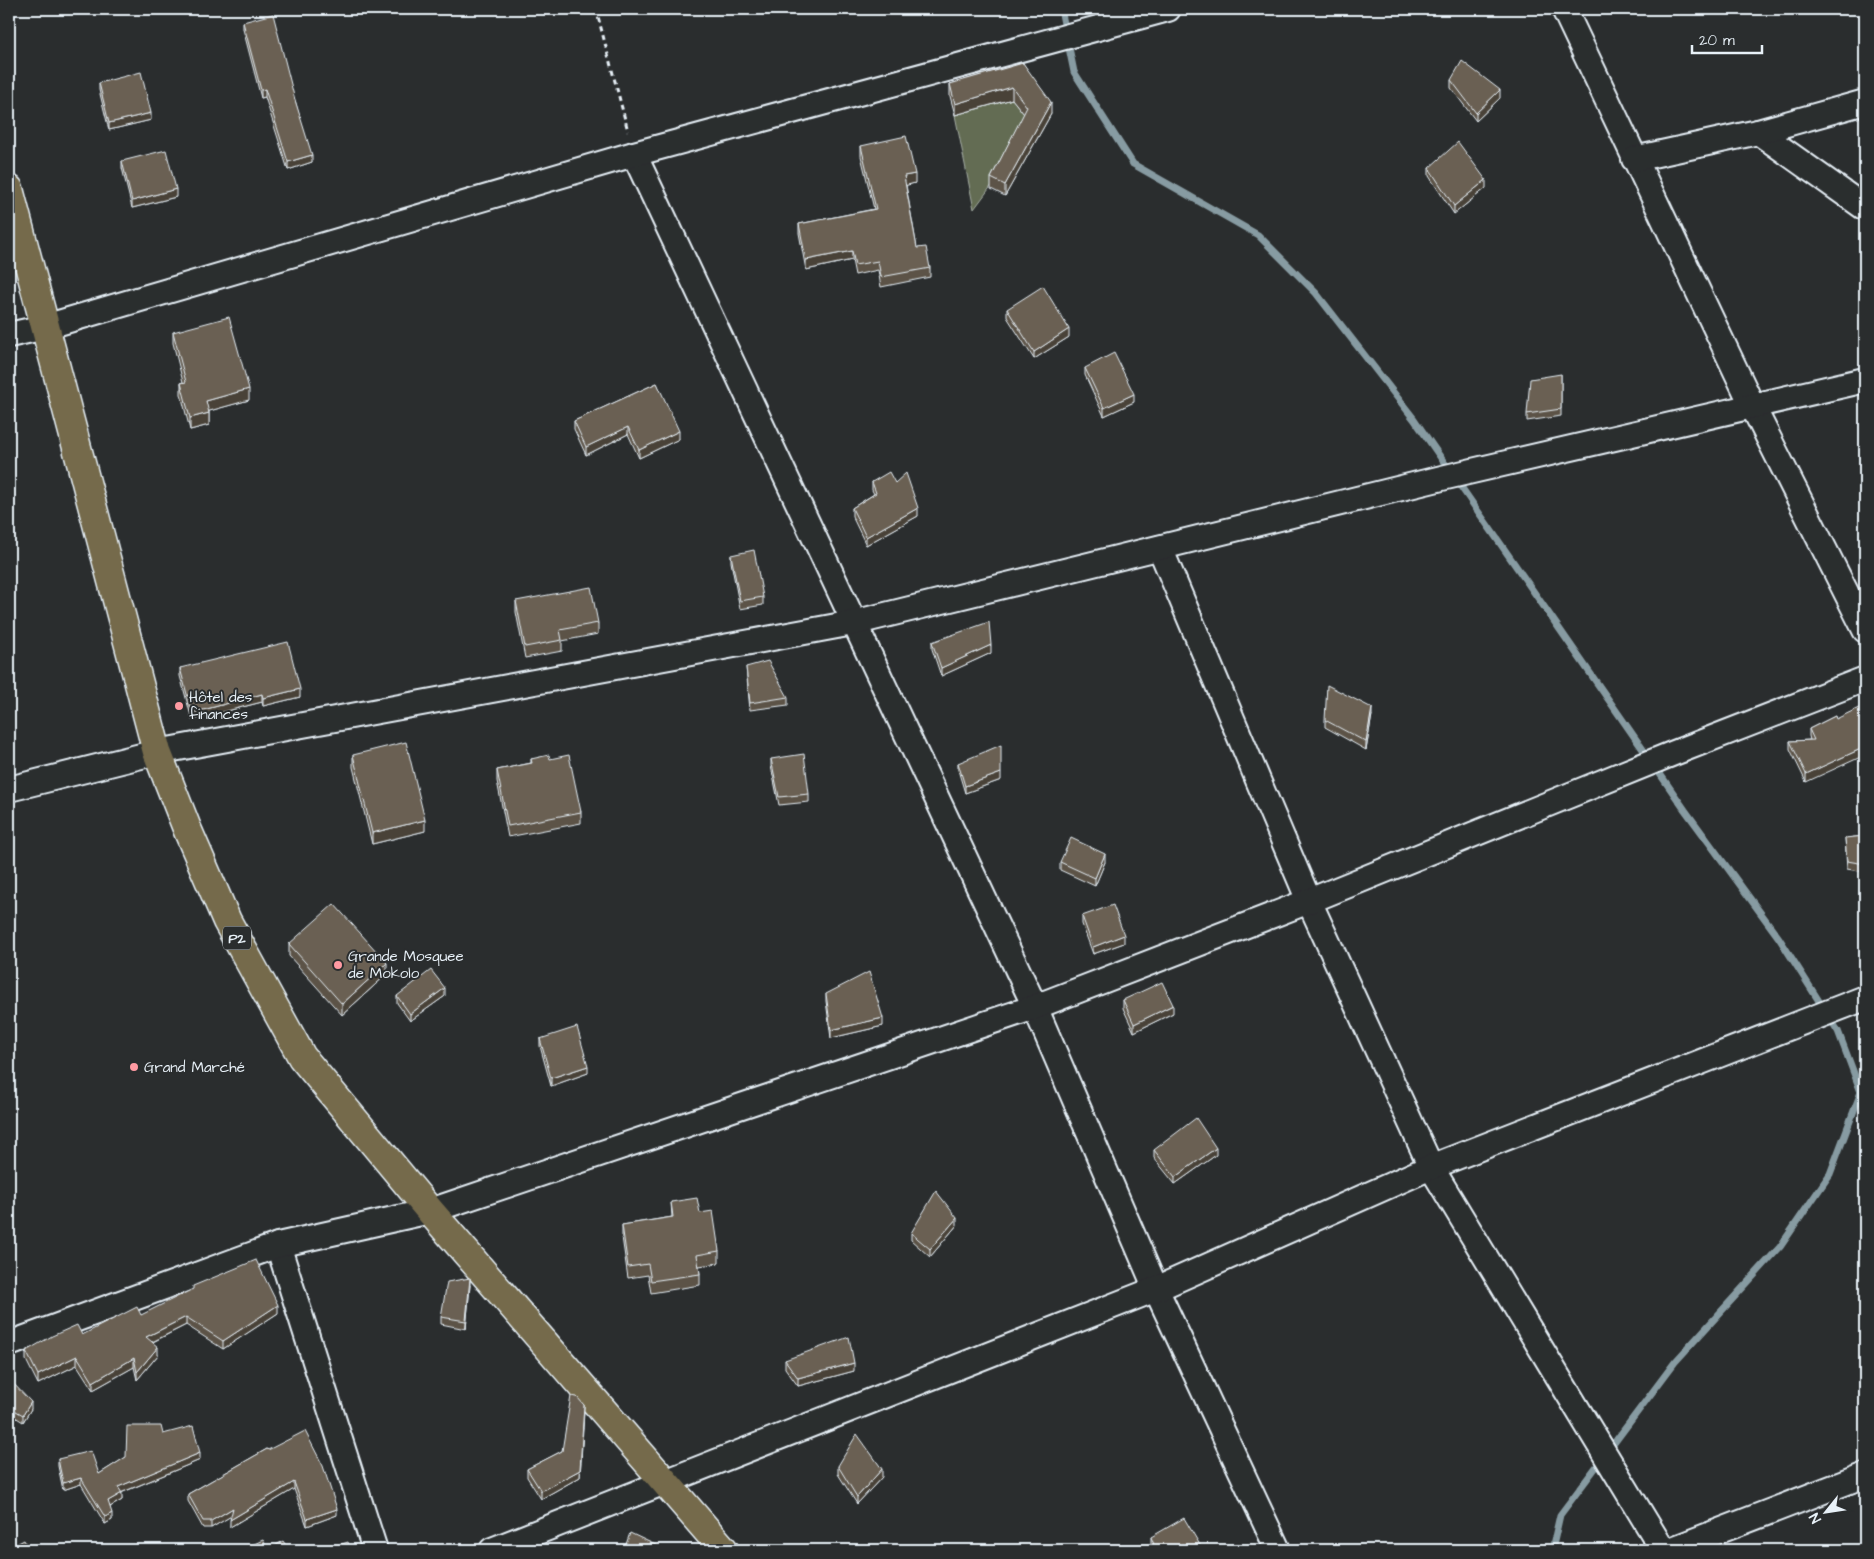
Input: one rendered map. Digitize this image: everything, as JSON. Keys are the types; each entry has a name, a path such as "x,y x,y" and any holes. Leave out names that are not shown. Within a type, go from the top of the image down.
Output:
{"main road":[{"name":"P2","path":"9,189 158,752 188,831 227,921 302,1057 430,1211 724,1550"}],"street":[{"path":"9,335 634,154 1168,9"},
{"path":"1564,9 1753,407 1865,630"},
{"path":"1634,159 1758,132 1865,102"},
{"path":"1758,132 1865,208"},
{"path":"634,154 1035,1007 1156,1289 1278,1550"},
{"path":"9,789 158,752 854,623 1442,478 1865,380"},
{"path":"1160,548 1309,901 1431,1167 1663,1550"},
{"path":"9,1344 278,1245 430,1211 1035,1007 1309,901 1674,753 1865,679"},
{"path":"492,1550 667,1483 1156,1289 1431,1167 1858,1001"},
{"path":"278,1245 375,1550"},
{"path":"1670,1550 1865,1475"}],"path":[{"path":"596,9 634,154"}],"green space":[{"path":"1012,99 1027,118 995,181 974,209 955,115"}],"building":[{"path":"273,14 295,100 312,155 288,162 265,89 261,90 243,22"},
{"path":"1462,61 1500,90 1476,113 1451,80"},
{"path":"1023,63 1051,102 1005,185 991,178 1027,107 1012,87 955,104 950,84"},
{"path":"141,72 151,113 109,123 99,83"},
{"path":"906,136 915,174 904,176 917,248 926,247 930,268 881,277 878,261 855,265 852,251 806,260 799,224 876,209 861,146"},
{"path":"1458,142 1486,180 1454,206 1429,168"},
{"path":"166,150 176,189 132,201 122,161"},
{"path":"1043,286 1069,329 1034,352 1007,309"},
{"path":"229,317 249,389 206,401 209,413 190,418 181,383 186,382 173,332"},
{"path":"1114,353 1134,394 1104,408 1085,368"},
{"path":"1561,374 1561,409 1527,414 1530,379"},
{"path":"657,383 679,431 639,450 628,427 586,447 574,421"},
{"path":"889,472 895,483 906,473 918,508 866,537 852,508 876,493 872,482"},
{"path":"754,550 763,597 740,601 731,555"},
{"path":"591,587 598,623 560,630 562,640 525,647 516,601"},
{"path":"989,622 991,645 941,668 932,642"},
{"path":"288,642 300,689 263,698 262,694 192,713 180,668"},
{"path":"768,661 788,697 750,703 746,667"},
{"path":"1327,685 1372,708 1366,742 1325,720"},
{"path":"1865,705 1865,747 1806,774 1790,741 1814,740 1809,729 1835,716 1836,719"},
{"path":"406,742 425,820 372,833 353,755"},
{"path":"1001,745 1001,773 965,786 958,763"},
{"path":"804,754 809,794 779,797 771,759"},
{"path":"549,755 550,759 569,755 581,812 508,826 497,770 532,763 531,759"},
{"path":"1865,836 1865,864 1847,861 1845,838"},
{"path":"1071,838 1105,854 1095,878 1060,862"},
{"name":"Grande Mosquee de Mokolo","path":"334,904 387,963 342,1004 289,944"},
{"path":"1113,905 1124,935 1093,947 1082,916"},
{"path":"431,970 445,988 410,1014 397,996"},
{"path":"869,972 883,1018 831,1030 826,994"},
{"path":"1162,982 1173,1005 1134,1024 1123,1000"},
{"path":"577,1027 588,1066 551,1078 540,1039"},
{"path":"1196,1118 1216,1148 1175,1177 1154,1150"},
{"path":"936,1191 957,1218 930,1249 911,1233"},
{"path":"697,1198 700,1213 713,1211 719,1251 697,1255 700,1274 651,1281 648,1264 628,1267 622,1225 673,1217 671,1202"},
{"path":"256,1260 278,1305 223,1341 186,1317 146,1337 158,1347 137,1372 134,1358 93,1382 77,1356 38,1375 26,1351 52,1336 77,1325 82,1335 137,1307 141,1315 193,1289 193,1286"},
{"path":"470,1278 466,1321 441,1317 447,1282"},
{"path":"849,1337 854,1363 798,1378 785,1360"},
{"path":"9,1379 31,1402 23,1415 9,1407"},
{"path":"571,1396 577,1397 584,1405 580,1470 541,1491 527,1469 562,1451"},
{"path":"127,1426 161,1426 163,1434 193,1426 200,1453 118,1487 122,1493 108,1501 112,1513 105,1517 81,1478 63,1483 58,1459 91,1451 99,1474 126,1457"},
{"path":"305,1431 323,1466 337,1509 307,1519 294,1482 230,1520 233,1508 211,1521 203,1521 188,1494 267,1449"},
{"path":"857,1434 882,1469 857,1497 838,1466"},
{"path":"1184,1518 1203,1550 1156,1550 1151,1537"},
{"path":"630,1533 662,1548 661,1550 624,1550"},
{"path":"24,1540 30,1550 9,1550 9,1548"},
{"path":"263,1540 268,1550 241,1550"},
{"path":"283,1541 289,1550 268,1550"},
{"path":"348,1542 351,1550 323,1550"},
{"path":"156,1547 182,1550 156,1550"}],"waterway":[{"path":"1061,9 1074,72 1133,164 1258,235 1316,293 1414,419 1685,810 1779,938 1838,1031 1861,1092 1830,1174 1780,1247 1675,1362 1560,1515 1552,1550"}],"place":[{"name":"Hôtel des finances","path":"179,706"},
{"name":"Grande Mosquee de Mokolo","path":"338,965"},
{"name":"Grand Marché","path":"134,1067"}]}
